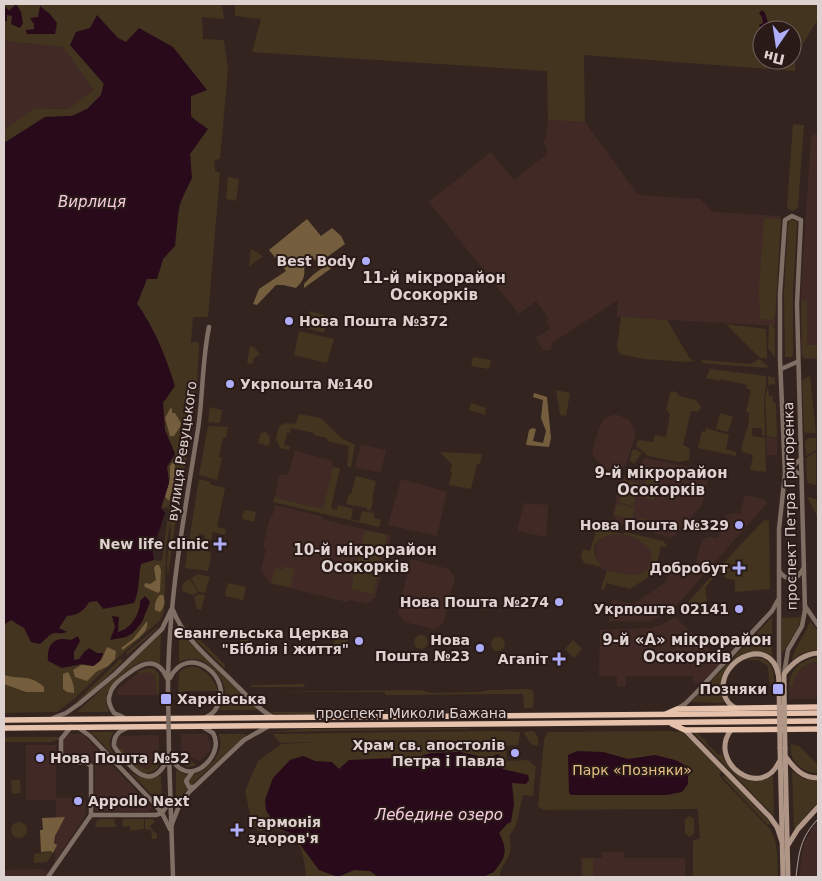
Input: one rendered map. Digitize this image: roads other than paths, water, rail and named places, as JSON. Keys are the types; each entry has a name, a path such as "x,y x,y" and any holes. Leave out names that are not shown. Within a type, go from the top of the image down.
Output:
{"highway":[{"path":"664,715 677,709 818,707"},
{"name":"проспект Миколи Бажана","path":"4,720 818,713"},
{"name":"проспект Миколи Бажана","path":"4,728 818,721"},
{"path":"665,722 685,730 818,729"}],"main road":[{"path":"739,709 728,704 723,692 726,673 735,663 749,654 761,654 771,659 782,674 798,660 818,653"},
{"name":"проспект Петра Григоренка","path":"782,674 782,758 788,877"},
{"path":"685,730 770,817 785,844 818,807"},
{"path":"731,730 725,740 724,750 729,760 742,775 763,778 773,771 782,758 803,775 818,778"},
{"name":"проспект Петра Григоренка","path":"782,877 785,844"}],"street":[{"name":"проспект Петра Григоренка","path":"792,216 801,220 797,292 797,362 805,605 804,622 788,650 782,674 778,570 779,529 785,474 780,294 784,220 792,216"},
{"name":"вулиця Ревуцького","path":"173,877 170,829 168,690 172,607 180,541 198,428 209,327"},
{"path":"781,369 797,362"},
{"path":"784,460 795,464 801,459"},
{"path":"785,474 794,470 802,477"},
{"path":"778,570 785,578 791,579 798,577 804,567"},
{"path":"677,709 685,704 772,611 779,599"},
{"path":"805,605 818,626"},
{"path":"172,607 177,620 192,641 257,706 266,714 275,718"},
{"path":"46,720 72,709 115,674 162,629 172,607"},
{"path":"168,682 174,671 187,662 199,663 213,674 222,688 221,700 212,715 202,718"},
{"path":"129,719 114,712 109,701 111,690 123,678 140,665 152,664 164,671 168,682"},
{"path":"194,787 190,787 186,784 186,781 193,771 203,766 212,757 216,748 215,735 202,726"},
{"path":"170,829 181,802 194,787 244,740 269,726"},
{"path":"129,727 118,732 114,738 114,746 136,772 147,777 155,775 165,766 169,755 182,770 193,771"},
{"path":"48,877 91,815 91,766 83,762 61,758 62,736 74,728 93,740 153,802 162,813 170,829"},
{"path":"91,815 153,815 162,813 170,801"}],"water":[{"path":"16,4 21,12 23,23 20,28 11,24 12,16 7,15 7,21 4,21 4,5 9,11"},
{"path":"40,6 57,23 55,34 27,34 26,30 34,29 34,24 30,18 38,17"},
{"path":"762,10 767,20 762,20 759,13"},
{"name":"Вирлиця","path":"97,15 118,38 126,42 139,28 173,47 207,90 191,96 191,117 208,129 190,154 192,178 179,205 175,246 163,259 157,279 147,279 137,304 159,344 175,386 163,403 165,430 175,454 167,467 169,483 161,508 165,513 156,540 150,546 154,560 141,564 134,603 103,609 97,601 89,602 80,612 67,616 59,628 67,632 53,633 40,644 31,642 24,628 11,620 4,625 4,143 45,117 72,116 87,109 101,95 104,84 70,45 76,32 90,28"},
{"path":"145,596 150,602 142,622 133,633 126,637 110,640 115,627 112,616 119,617 118,632 127,628 134,620 140,606 140,601"},
{"path":"78,636 80,641 74,652 74,660 79,659 89,648 97,653 103,653 100,661 93,666 82,664 62,668 48,661 52,643 60,639 71,640"},
{"path":"577,751 603,752 628,759 655,755 675,760 685,765 688,770 688,784 682,792 667,795 571,795 569,793 568,755"},
{"name":"Лебедине озеро","path":"460,752 487,758 499,754 503,769 528,775 529,780 526,784 512,783 514,804 511,822 499,833 504,845 504,857 494,872 483,877 378,877 370,871 354,870 338,877 319,870 296,839 296,835 277,828 266,810 265,800 273,778 290,760 303,756 315,761 332,762 339,769 349,760 417,757 431,753"}],"tram line":[{"path":"796,877 801,846 807,833 818,819"}],"place":[{"name":"Best Body","path":"366,261"},
{"name":"Нова Пошта №372","path":"289,321"},
{"name":"Укрпошта №140","path":"230,384"},
{"name":"Нова Пошта №329","path":"739,525"},
{"name":"New life clinic","path":"220,544"},
{"name":"Добробут","path":"739,568"},
{"name":"Нова Пошта №274","path":"559,602"},
{"name":"Укрпошта 02141","path":"739,609"},
{"name":"Євангельська Церква \"Біблія і життя\"","path":"359,641"},
{"name":"Нова Пошта №23","path":"480,648"},
{"name":"Агапіт","path":"559,659"},
{"name":"Позняки","path":"778,689"},
{"name":"Харківська","path":"166,699"},
{"name":"Храм св. апостолів Петра і Павла","path":"515,753"},
{"name":"Нова Пошта №52","path":"40,758"},
{"name":"Appollo Next","path":"78,801"},
{"name":"Гармонія здоров'я","path":"237,830"}],"district":[{"name":"11-й мікрорайон Осокорків","path":"434,286"},
{"name":"9-й мікрорайон Осокорків","path":"661,482"},
{"name":"10-й мікрорайон Осокорків","path":"365,558"},
{"name":"9-й «А» мікрорайон Осокорків","path":"687,648"}],"park label":[{"name":"Парк «Позняки»","path":"632,770"}]}
